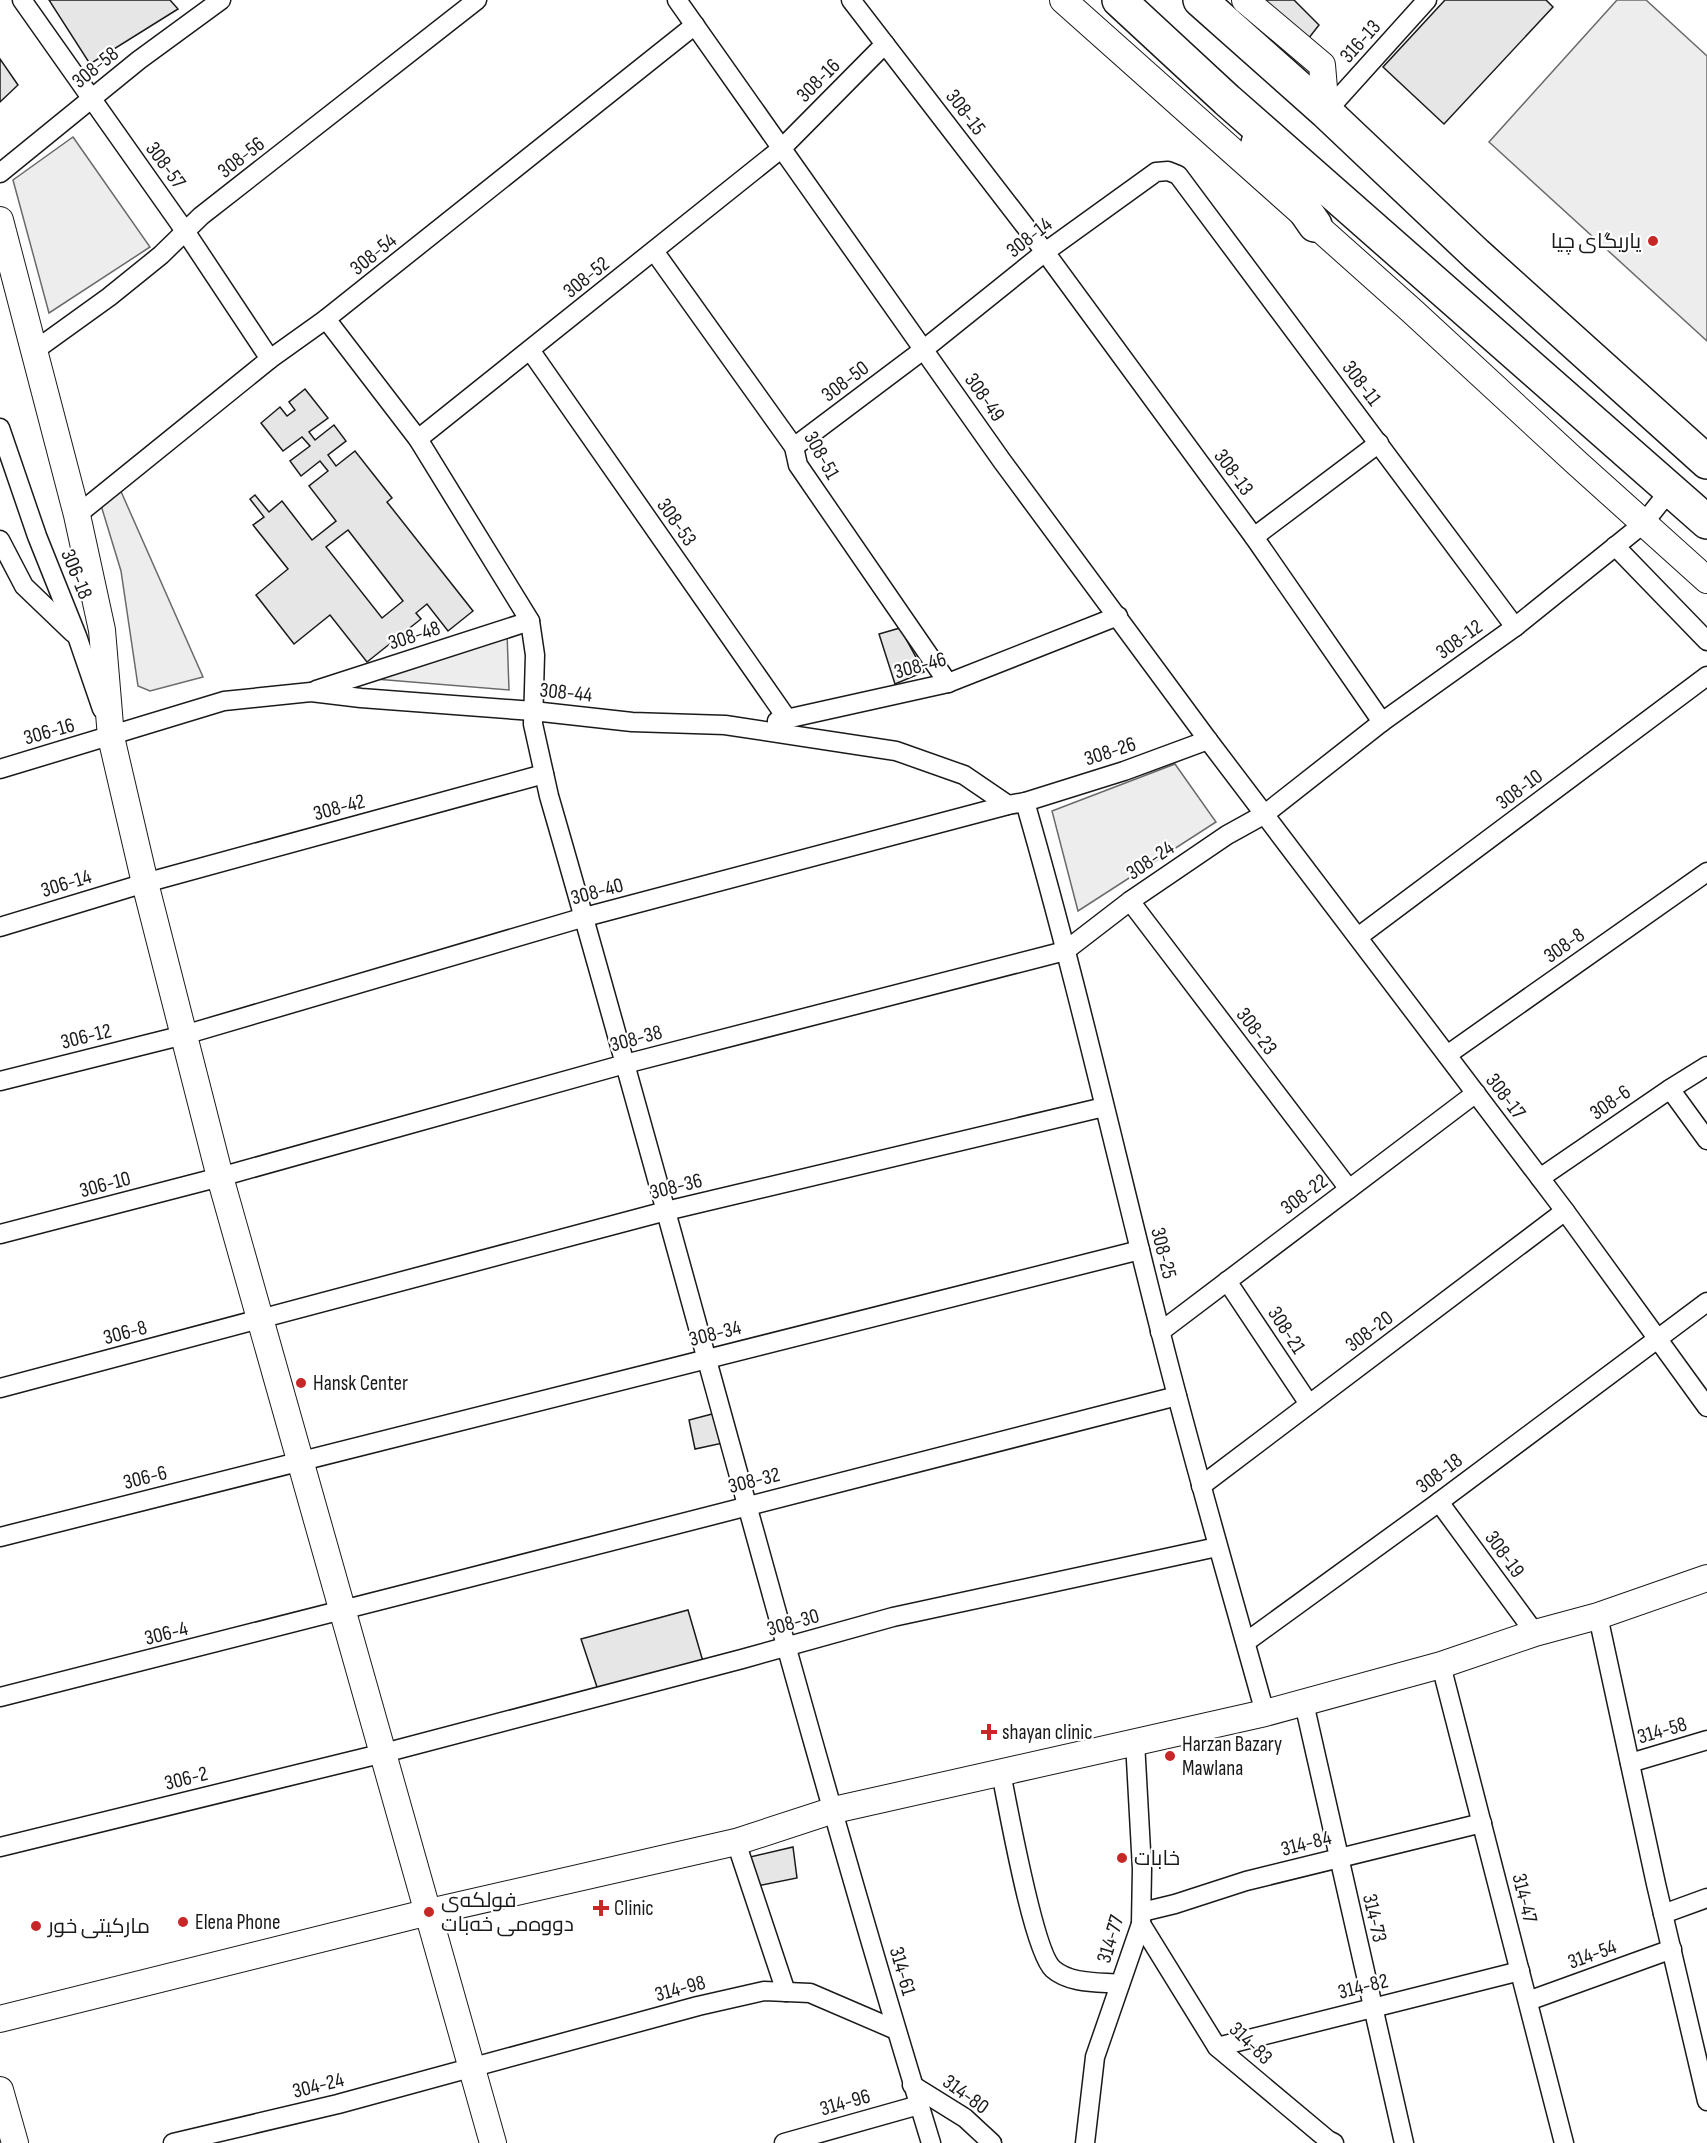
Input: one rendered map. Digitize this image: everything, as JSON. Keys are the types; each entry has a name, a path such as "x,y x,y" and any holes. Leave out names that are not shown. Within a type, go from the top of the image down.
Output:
{"highway":[{"path":"1119,0 1227,100 1707,522"},
{"path":"1200,0 1326,112 1476,254 1707,462"},
{"path":"1227,100 1315,225"}],"street":[{"name":"308-57","path":"22,0 185,231 270,359"},
{"name":"308-58","path":"0,173 139,60 221,0"},
{"name":"308-56","path":"34,351 109,297 161,255 201,216 477,0"},
{"name":"308-49","path":"677,0 1002,461 1265,814"},
{"name":"308-15","path":"851,0 1045,252"},
{"path":"1063,0 1411,310 1707,580"},
{"path":"1245,0 1322,65 1326,112"},
{"name":"316-13","path":"1326,112 1428,0"},
{"name":"308-54","path":"76,515 270,359 326,319 695,25"},
{"name":"308-16","path":"782,148 885,44"},
{"name":"308-52","path":"418,439 782,148"},
{"name":"308-14","path":"923,350 1045,252 1155,172 1168,171"},
{"name":"308-11","path":"1168,171 1178,175 1515,627"},
{"path":"0,220 76,515 102,630 111,736 145,883 220,1177 493,2143"},
{"name":"308-51","path":"654,251 794,447 798,465 948,683"},
{"name":"308-13","path":"1045,252 1254,537 1382,722"},
{"path":"326,319 418,439 530,621"},
{"name":"308-53","path":"530,350 788,720"},
{"name":"308-50","path":"794,447 923,350"},
{"name":"306-18","path":"0,428 38,536 77,636 111,736"},
{"path":"1254,537 1379,443"},
{"name":"308-12","path":"1265,814 1382,722 1515,627 1643,524 1670,490"},
{"path":"0,540 24,586 77,636"},
{"path":"1615,546 1707,641"},
{"name":"308-46","path":"725,725 788,720 948,683 1118,616"},
{"name":"308-48","path":"311,692 530,621"},
{"name":"314-61","path":"530,621 535,655 533,723 544,774 708,1358 785,1647 912,2085 931,2143"},
{"name":"308-10","path":"1358,938 1707,676"},
{"name":"308-44","path":"111,736 224,701 311,692 632,722 725,725 896,751 964,775 1016,803"},
{"name":"306-16","path":"0,769 111,736"},
{"name":"308-26","path":"1016,803 1124,771 1208,740"},
{"name":"308-42","path":"145,883 544,774"},
{"name":"308-40","path":"184,1035 585,917 1016,803"},
{"name":"308-25","path":"1016,803 1052,897 1160,1332 1217,1547 1265,1713"},
{"name":"308-17","path":"1265,814 1565,1211 1707,1407"},
{"name":"308-24","path":"1065,951 1130,901 1227,835 1265,814"},
{"name":"308-8","path":"1447,1055 1707,872"},
{"name":"306-14","path":"0,927 145,883"},
{"name":"308-23","path":"1130,901 1349,1189"},
{"name":"308-38","path":"220,1177 625,1064 1065,951"},
{"name":"306-12","path":"0,1081 184,1035"},
{"name":"308-6","path":"1540,1178 1707,1066"},
{"path":"1670,1089 1707,1140"},
{"name":"308-22","path":"1160,1332 1476,1093"},
{"name":"308-36","path":"261,1319 666,1211 1104,1107"},
{"name":"306-10","path":"0,1234 220,1177"},
{"name":"308-20","path":"1201,1486 1565,1211"},
{"name":"308-34","path":"301,1461 1140,1250"},
{"name":"308-21","path":"1227,1281 1309,1404"},
{"name":"308-18","path":"1246,1642 1707,1302"},
{"name":"306-8","path":"0,1388 261,1319"},
{"name":"308-32","path":"344,1612 747,1505 1177,1396"},
{"name":"306-6","path":"0,1537 301,1461"},
{"name":"308-19","path":"1438,1502 1535,1633"},
{"name":"308-30","path":"384,1753 893,1617 1217,1547"},
{"path":"0,2019 429,1912 735,1842 834,1810 1265,1713 1441,1665 1535,1633 1598,1616 1707,1578"},
{"name":"306-4","path":"0,1697 344,1612"},
{"path":"1598,1616 1663,1914 1702,2061 1707,2102"},
{"name":"314-47","path":"1441,1665 1564,2143"},
{"name":"314-73","path":"1304,1702 1404,2143"},
{"name":"314-58","path":"1630,1763 1707,1740"},
{"name":"314-77","path":"1085,2143 1095,2057 1141,1918 1142,1869 1135,1742"},
{"name":"306-2","path":"0,1847 384,1753"},
{"path":"1001,1773 1022,1877 1042,1948 1053,1968 1072,1979 1120,1983"},
{"name":"314-84","path":"1141,1918 1175,1904 1246,1881 1482,1823"},
{"path":"735,1842 786,1992"},
{"path":"1663,1914 1707,1898"},
{"name":"314-83","path":"1141,1918 1217,2047 1334,2143"},
{"name":"314-54","path":"1528,2001 1672,1949"},
{"name":"314-82","path":"1217,2047 1373,2006 1520,1971"},
{"name":"314-98","path":"472,2067 764,1990 810,1993 896,2030"},
{"name":"304-24","path":"173,2143 338,2104 472,2067"},
{"name":"314-80","path":"912,2085 965,2118 992,2143"},
{"path":"0,2090 15,2143"},
{"name":"314-96","path":"784,2143 919,2105"}],"shaded area":[{"name":"یاریگای چیا","path":"1617,0 1646,0 1707,56 1707,341 1489,142"},
{"path":"73,137 150,247 49,313 13,180"},
{"path":"119,487 203,677 150,691 138,686 121,571 100,502"},
{"path":"507,632 509,690 375,679"},
{"path":"1175,764 1216,822 1078,911 1052,811"}],"building":[{"path":"49,0 170,0 178,9 90,64"},
{"path":"1261,0 1294,0 1319,25 1305,43"},
{"path":"1445,0 1546,0 1553,7 1444,124 1383,67"},
{"path":"0,59 18,85 0,102"},
{"path":"305,389 328,418 309,432 315,440 334,425 346,441 328,455 336,466 355,451 392,498 387,502 473,611 448,631 427,604 416,613 421,619 367,662 330,615 294,644 256,595 288,569 253,525 264,517 250,499 255,495 269,512 282,501 312,540 336,521 309,486 328,471 320,461 301,476 290,461 310,446 302,437 283,451 261,423 280,407 287,416 295,410 289,402","holes":["348,530 403,601 382,618 326,547"]},
{"path":"900,628 924,672 895,684 879,634"},
{"path":"716,1413 723,1443 695,1449 689,1420"},
{"path":"688,1610 704,1665 598,1690 581,1639"},
{"path":"793,1847 797,1878 757,1886 750,1857"}],"place":[{"name":"یاریگای چیا","path":"1653,241"},
{"name":"Hansk Center","path":"301,1383"},
{"name":"shayan clinic","path":"989,1732"},
{"name":"Harzan Bazary Mawlana","path":"1170,1756"},
{"name":"خابات","path":"1122,1858"},
{"name":"Clinic","path":"601,1908"},
{"name":"فولکه‌ی دووه‌می خه‌بات","path":"429,1912"},
{"name":"Elena Phone","path":"183,1922"},
{"name":"مارکیتی خور","path":"36,1926"}]}
